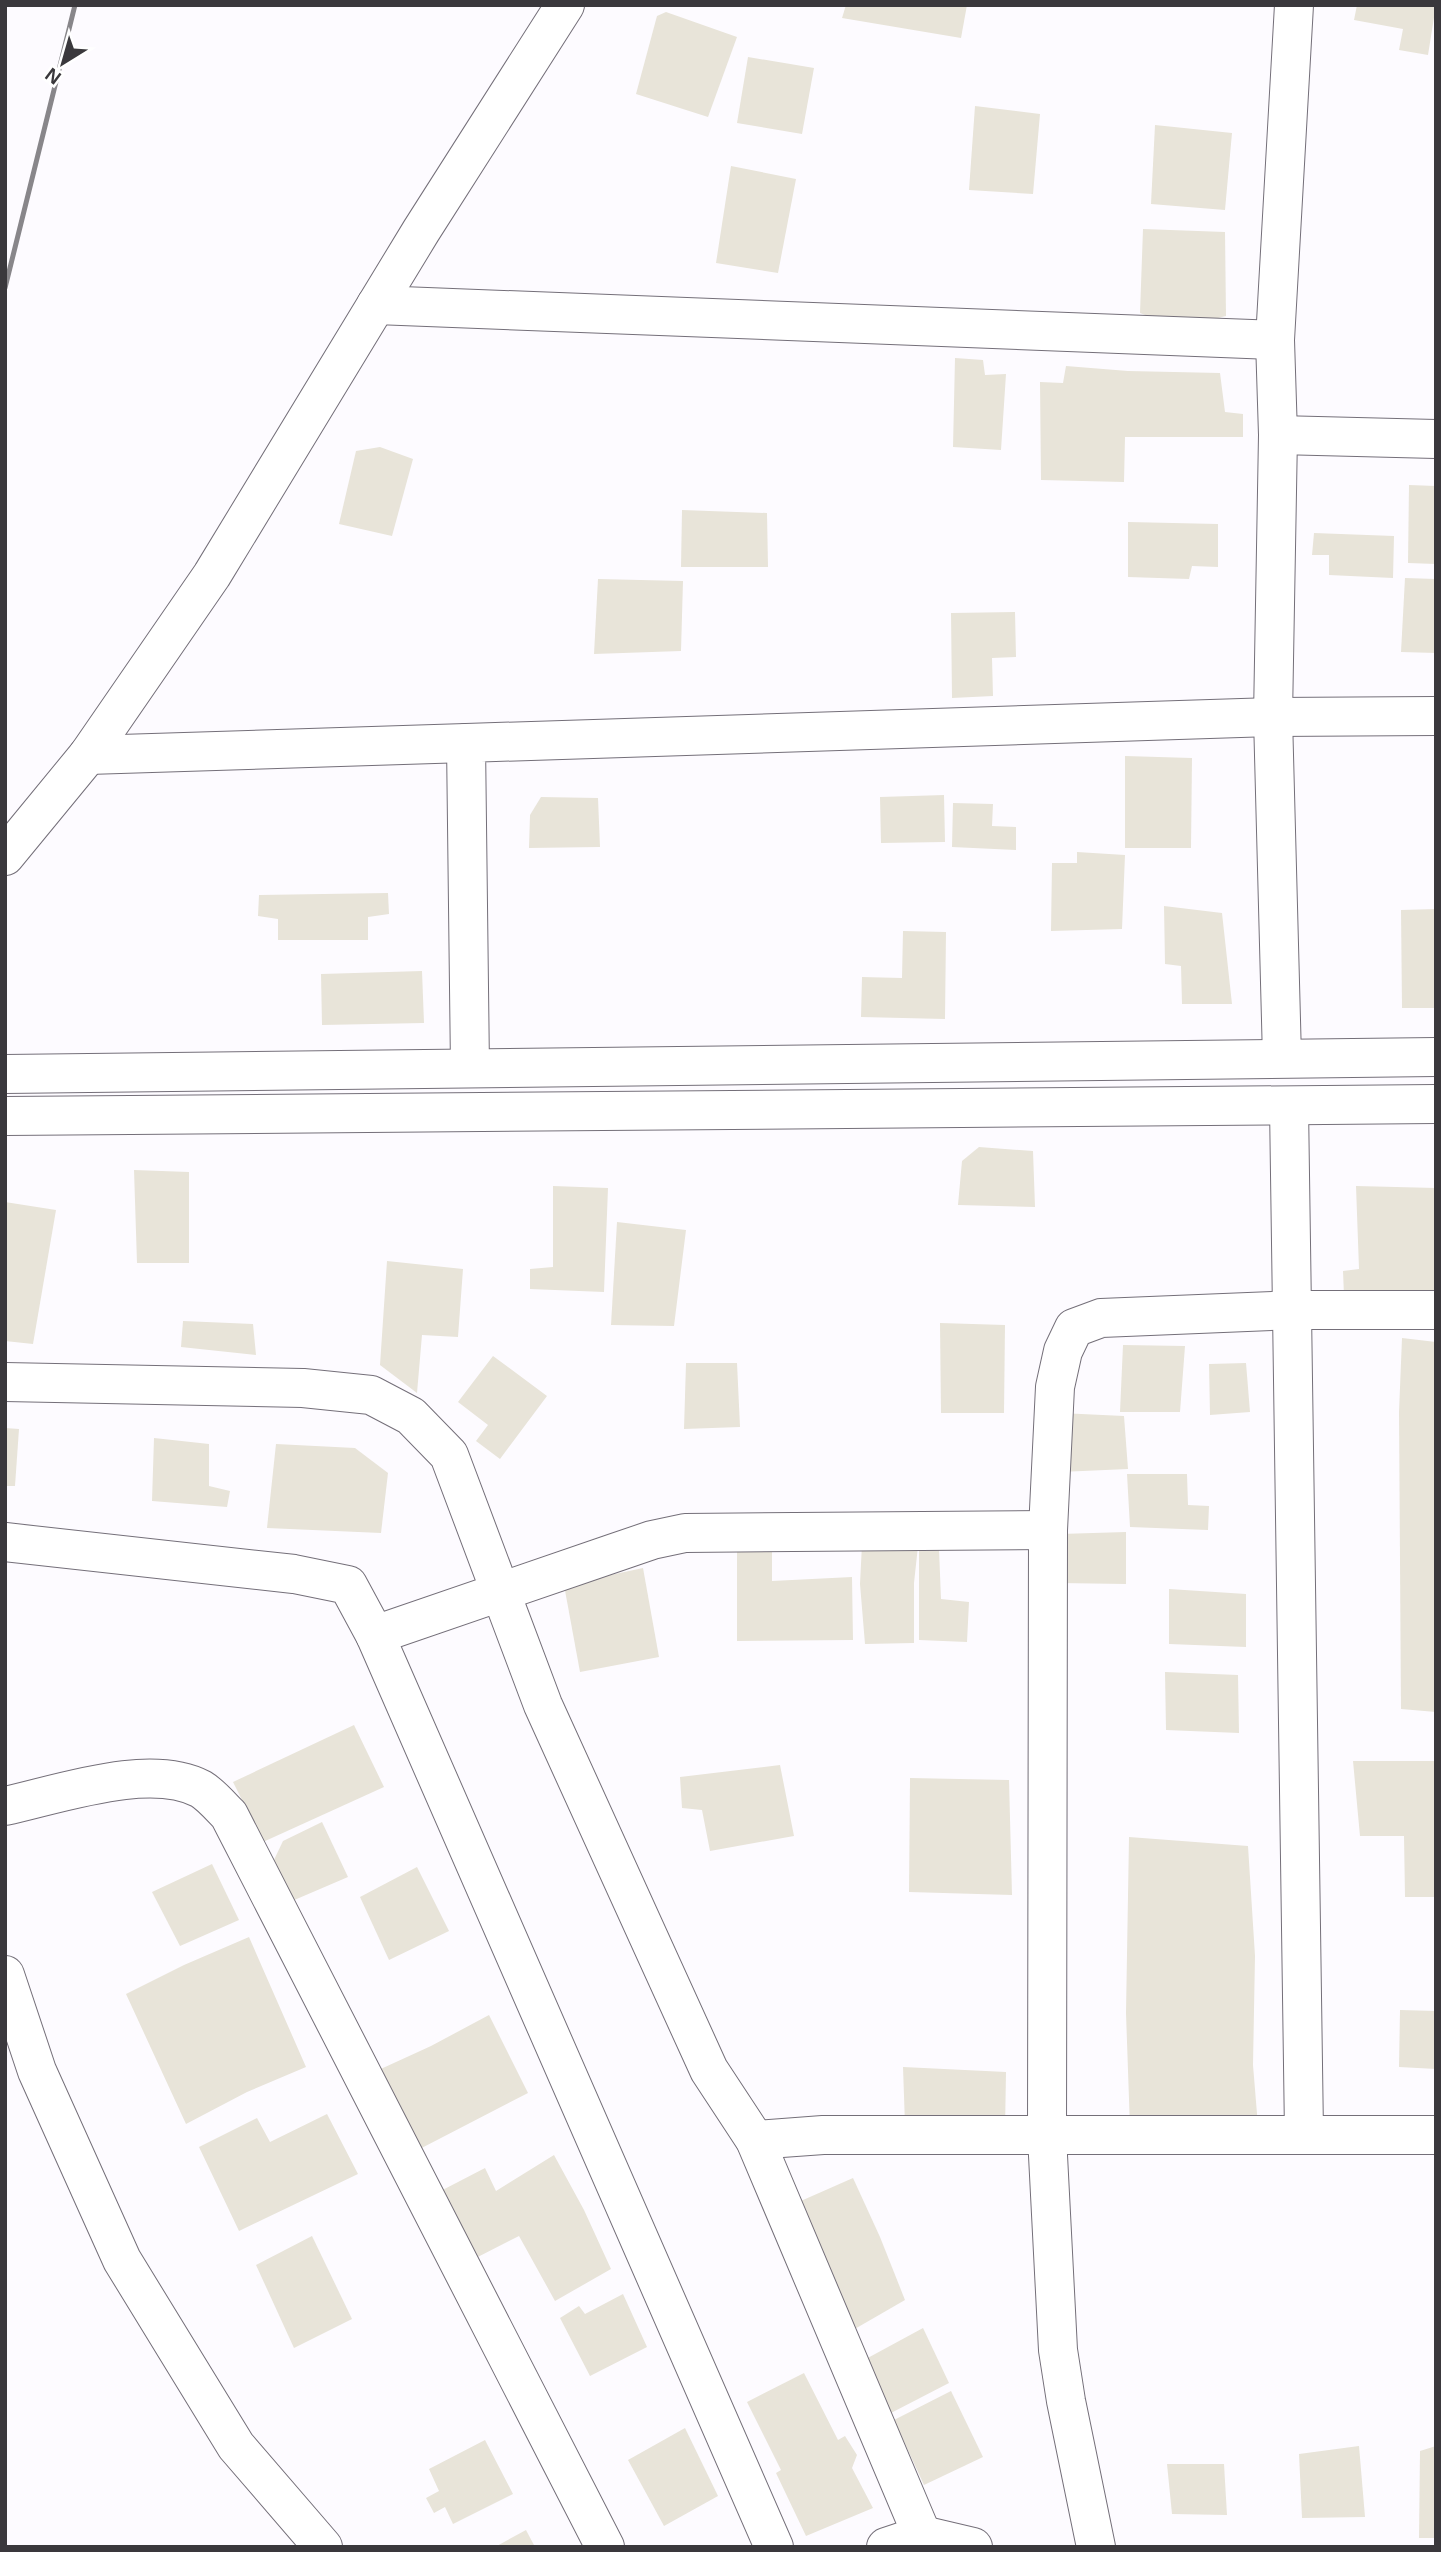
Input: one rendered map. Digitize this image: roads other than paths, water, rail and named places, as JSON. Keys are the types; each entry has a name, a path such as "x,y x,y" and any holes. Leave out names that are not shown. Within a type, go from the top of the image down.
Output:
{"street":[{"path":"5,856 88,755 212,575 376,305 565,5"},
{"path":"1282,1058 1273,717 1278,435 1275,340 1294,5"},
{"path":"376,305 1275,340"},
{"path":"1278,435 1436,439"},
{"path":"88,755 1273,717 1436,716"},
{"path":"466,743 470,1068"},
{"path":"5,1074 1436,1057"},
{"path":"5,1116 1436,1104"},
{"path":"1289,1106 1304,2133"},
{"path":"1096,2547 1058,2350 1047,2136 1048,1530 1055,1387 1063,1351 1074,1328 1101,1318 1294,1310 1436,1310"},
{"path":"5,1382 303,1388 371,1395 411,1416 449,1455 543,1705 709,2070 755,2140 904,2541 973,2547"},
{"path":"375,1636 652,1540 685,1533 1048,1530"},
{"path":"5,1542 294,1574 348,1585 375,1636 774,2547"},
{"path":"5,1806 128,1778 169,1779 203,1790 229,1815 605,2547"},
{"path":"5,1975 37,2071 122,2260 236,2446 323,2547"},
{"path":"755,2140 823,2135 1436,2135"}],"railway":[{"path":"5,288 75,5"}]}
